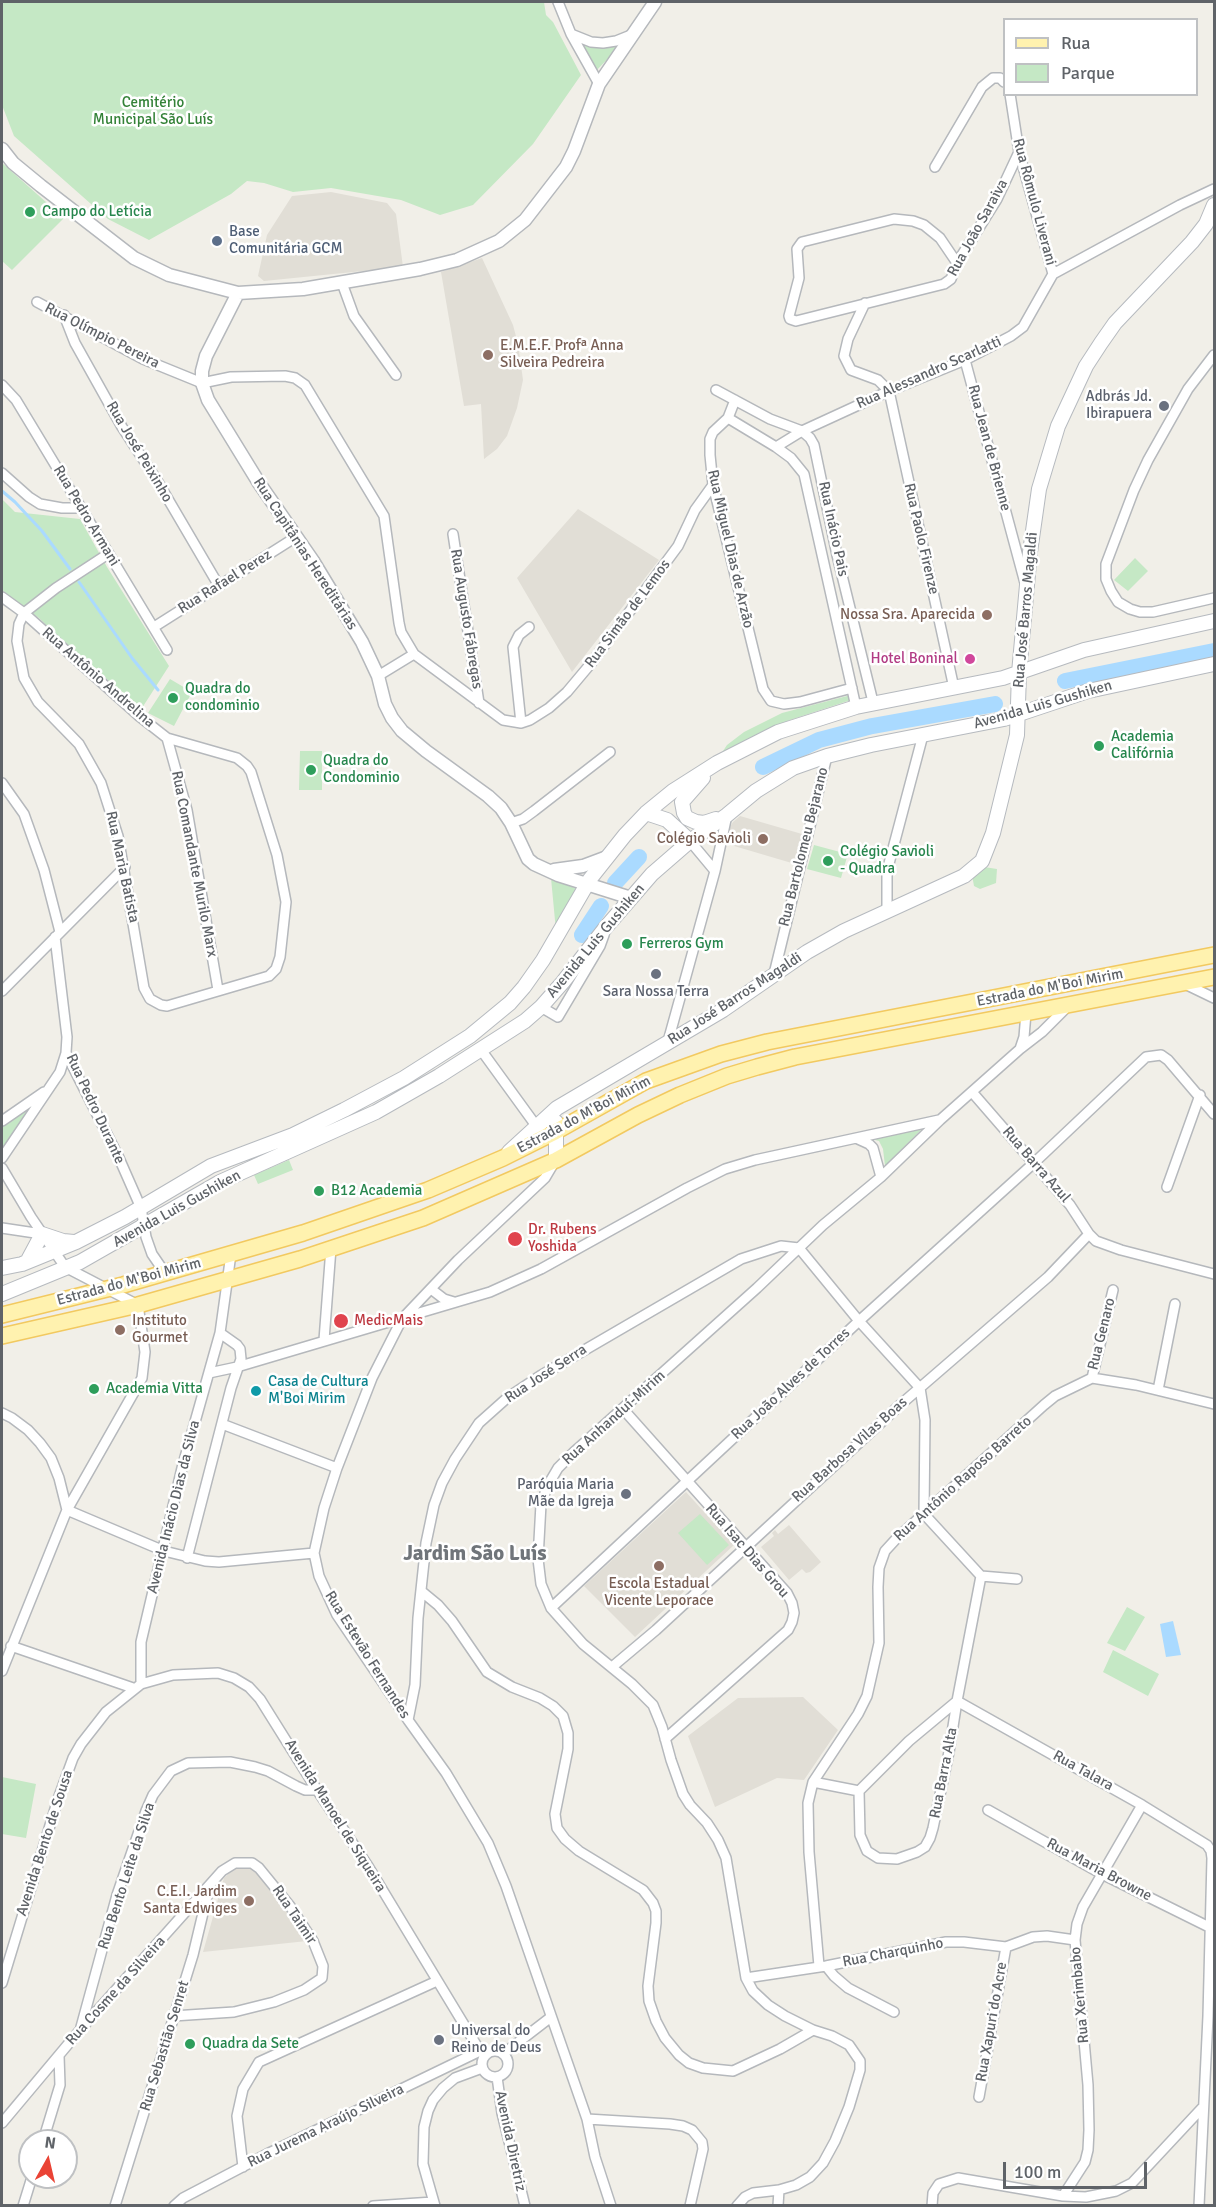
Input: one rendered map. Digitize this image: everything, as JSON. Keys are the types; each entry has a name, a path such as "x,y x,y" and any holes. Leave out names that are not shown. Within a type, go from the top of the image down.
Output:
{"main road":[{"name":"Rua José Barros Magaldi","path":"503,1158 557,1108 723,1010 807,952 844,931 964,876 982,861 988,849 1000,808 1017,735 1019,673 1030,552 1039,489 1058,426 1086,366 1115,323 1199,233 1215,205"},
{"name":"Avenida Luis Gushiken","path":"24,1263 76,1242 141,1208 211,1166 293,1135 344,1110 404,1078 470,1036 510,1003 524,987 543,960 587,884 607,857 646,813 673,791 717,763 778,732 873,702 954,688 1019,673 1084,650 1215,621"},
{"name":"Avenida Luis Gushiken","path":"2,1294 80,1262 220,1182 375,1112 525,1021 541,1007 652,874 690,840 776,777 793,768 827,756 1018,715 1088,691 1215,664"},
{"path":"717,763 682,804 687,818 696,822 704,823 727,815"},
{"path":"646,813 667,820 690,840"},
{"name":"Estrada do M'Boi Mirim","path":"2,1315 231,1254 346,1219 428,1190 503,1158 555,1132 646,1081 721,1054 767,1042 1215,955"},
{"name":"Estrada do M'Boi Mirim","path":"2,1336 138,1305 331,1248 435,1214 556,1160 680,1095 727,1076 795,1057 1215,977"},
{"path":"1026,1013 1030,1000 1053,987"},
{"path":"556,1160 557,1108"},
{"path":"2,1269 24,1263 42,1233 65,1241 76,1242"}],"street":[{"path":"558,2 571,34 599,84"},
{"path":"2,149 13,163 40,186 134,258 169,275 238,293 303,289 457,260 499,241 525,220 566,167 599,84 655,2"},
{"path":"571,34 591,42 603,43 631,35"},
{"path":"935,166 982,87 993,78 1003,80"},
{"name":"Rua Rômulo Liverani","path":"1010,96 1019,152 1053,274"},
{"name":"Rua João Saraiva","path":"957,263 940,238 924,225 913,220 894,219 799,245 796,255 799,278 789,312 790,319 796,321 944,284 954,274 957,263 997,199 1019,152"},
{"path":"1053,274 1180,205 1215,189"},
{"name":"Rua Alessandro Scarlatti","path":"776,447 802,431 889,391 965,360 1011,336 1023,327 1053,274"},
{"path":"342,283 354,316 396,375"},
{"path":"238,293 206,356 201,383 231,377 285,376 295,378 305,386 384,516 399,623 414,654 503,720 521,723 513,646 519,635 529,627"},
{"name":"Rua Olímpio Pereira","path":"37,302 143,360 201,383"},
{"path":"865,303 848,339 844,356 851,370 878,380 889,391"},
{"name":"Rua José Peixinho","path":"64,315 75,343 111,406 219,586"},
{"path":"1215,355 1188,389 1148,460 1106,564 1106,579 1111,591 1118,602 1130,609 1153,612 1215,598"},
{"name":"Rua Jean de Brienne","path":"965,360 1026,586"},
{"name":"Rua Capitânias Hereditárias","path":"201,383 208,400 259,483 314,561 362,642 378,676 385,704 402,731 501,808 528,859 547,870 631,898"},
{"name":"Rua Pedro Armani","path":"2,385 16,400 167,650"},
{"path":"716,390 770,419 802,431"},
{"name":"Rua Paolo Firenze","path":"889,391 954,688"},
{"name":"Rua Miguel Dias de Arzão","path":"735,400 728,418 713,432 710,439 713,485 761,684 771,701 784,704 852,688"},
{"name":"Rua Inácio Pais","path":"728,418 776,447 798,465 808,486 856,707"},
{"name":"Rua Inácio Pais","path":"802,431 814,445 837,555 873,702"},
{"path":"2,473 40,504 80,508"},
{"name":"Rua Simão de Lemos","path":"521,723 549,708 567,692 586,669 672,554 695,510 713,485"},
{"name":"Rua Augusto Fábregas","path":"453,534 479,703"},
{"path":"1012,536 1023,549 1030,552"},
{"name":"Rua Rafael Perez","path":"154,627 296,537"},
{"path":"24,613 56,588 108,554"},
{"name":"Rua Antônio Andrelina","path":"2,597 24,613 167,738 237,758 251,772 278,855 286,902 286,918 276,969 269,976 219,990"},
{"name":"Rua Maria Batista","path":"24,613 19,624 17,641 24,678 38,702 79,744 90,761 110,806 125,867 144,988 150,999 167,1006 219,990"},
{"path":"378,676 414,654"},
{"path":"887,911 887,871 923,735"},
{"name":"Rua Comandante Murilo Marx","path":"167,738 187,810 219,990"},
{"path":"511,824 534,812 610,753"},
{"name":"Rua Bartolomeu Bejarano","path":"774,974 827,756"},
{"name":"Rua Pedro Durante","path":"2,783 24,813 44,870 57,935 67,1037 66,1053 89,1095 141,1208 152,1254 165,1273"},
{"path":"666,1045 715,871 727,815"},
{"path":"690,840 715,871"},
{"path":"547,870 571,869 607,857"},
{"path":"2,991 125,867"},
{"path":"541,1007 558,1017 600,946 606,927"},
{"path":"1183,983 1215,998"},
{"name":"Rua Anhanduí-Mirim","path":"746,1978 726,1858 707,1823 683,1794 653,1705 632,1684 583,1644 551,1608 541,1584 538,1559 538,1525 544,1494 558,1468 799,1248 881,1177 940,1120 1042,1032 1070,1004"},
{"path":"1020,1049 1024,1037 1026,1013"},
{"path":"482,1048 537,1127"},
{"path":"2,1158 60,1072 66,1053"},
{"name":"Rua João Alves de Torres","path":"551,1608 859,1321 1035,1162 1146,1056 1161,1055 1168,1060 1200,1095"},
{"path":"2,1121 48,1089"},
{"name":"Rua Barra Azul","path":"972,1092 1035,1162 1093,1238"},
{"path":"1200,1095 1215,1114"},
{"path":"1167,1187 1200,1095"},
{"path":"209,1373 237,1367 490,1292 541,1269 725,1169 754,1160 940,1120"},
{"path":"856,1139 873,1148 881,1177"},
{"name":"Rua Estevão Fernandes","path":"556,1160 545,1178 458,1260 402,1319 372,1378 337,1468 324,1508 314,1553 319,1576 337,1615 446,1773 488,1843 506,1886 586,2119 595,2157 611,2205"},
{"path":"2,1168 65,1267 138,1305 145,1352 142,1378 67,1510 2,1671"},
{"path":"2,1228 42,1233"},
{"path":"1093,1238 1121,1250 1215,1274"},
{"name":"Rua Barbosa Vilas Boas","path":"612,1667 920,1388 1093,1238"},
{"name":"Rua José Serra","path":"408,1720 415,1685 426,1543 434,1505 442,1484 466,1440 479,1423 540,1376 741,1259 781,1246 799,1248"},
{"path":"324,1340 331,1248"},
{"path":"799,1248 859,1321 920,1388 925,1420 924,1514 981,1576 1017,1579"},
{"name":"Avenida Inácio Dias da Silva","path":"137,1686 141,1642 182,1468 220,1333 231,1254"},
{"path":"431,1288 444,1299 457,1302"},
{"name":"Rua Genaro","path":"1092,1378 1113,1290"},
{"path":"1158,1389 1175,1305"},
{"name":"Avenida Inácio Dias da Silva","path":"187,1558 241,1359 240,1349 220,1333"},
{"path":"1092,1378 1158,1389 1215,1404"},
{"name":"Rua Antônio Raposo Barreto","path":"822,1966 809,1852 808,1803 813,1782 858,1714 867,1696 879,1643 878,1587 881,1558 896,1539 1044,1405 1060,1393 1092,1378"},
{"name":"Rua Isac Dias Grou","path":"622,1409 746,1546 787,1593 792,1603 792,1622 788,1630 665,1739"},
{"path":"2,1413 28,1430 51,1458 67,1510"},
{"path":"222,1424 337,1468"},
{"path":"67,1510 164,1551 187,1558 219,1562 314,1553"},
{"name":"Rua Barra Alta","path":"859,1791 860,1835 867,1851 878,1858 897,1859 924,1847 933,1828 949,1752 981,1576"},
{"path":"421,1591 452,1621 487,1672 512,1687 540,1698 563,1716 568,1732 568,1749 555,1814 557,1828 565,1839 579,1851 643,1890 653,1903 656,1923 648,1986 649,2001 665,2038 679,2055 689,2063 703,2068 733,2071 780,2049 813,2030"},
{"path":"11,1646 137,1686"},
{"name":"Avenida Manoel de Siqueira","path":"137,1686 173,1675 210,1673 234,1678 249,1687 275,1721 317,1790 368,1866 483,2053"},
{"name":"Avenida Bento de Sousa","path":"2,1983 58,1799 73,1758 94,1725 137,1686"},
{"path":"813,1782 859,1791 909,1741 957,1701"},
{"name":"Rua Talara","path":"957,1701 1142,1805 1207,1845 1212,1858 1211,1928"},
{"name":"Rua Bento Leite da Silva","path":"80,2030 117,1895 146,1811 158,1788 171,1771 188,1763 230,1762 255,1767 305,1790 317,1790"},
{"name":"Rua Xerimbabo","path":"1063,2196 1084,2162 1089,2130 1088,2085 1075,1940 1077,1924 1083,1907 1142,1805"},
{"name":"Rua Maria Browne","path":"988,1810 1102,1874 1211,1928"},
{"name":"Rua Taimir","path":"173,2016 234,2012 266,2005 304,1990 322,1977 321,1956 290,1906 259,1868 245,1862 235,1863"},
{"name":"Rua Cosme da Silveira","path":"2,2123 80,2030 222,1871 235,1863"},
{"name":"Rua Sebastião Senret","path":"115,2205 193,1955 210,1886"},
{"path":"1199,2205 1202,2108 1211,2017 1211,1928"},
{"name":"Rua Charquinho","path":"746,1978 946,1942 1006,1947 1040,1936 1075,1940"},
{"name":"Rua Xapuri do Acre","path":"979,2097 1006,1947"},
{"path":"822,1966 848,1988 894,2012"},
{"path":"737,2205 753,2193 779,2190 796,2185 810,2177 823,2163 849,2107 860,2070 860,2061 849,2045 813,2030 768,2005 753,1991 746,1978"},
{"path":"243,2167 237,2116 243,2089 259,2062 437,1981"},
{"path":"502,2054 551,2017"},
{"path":"483,2053 502,2054 507,2060 507,2068 497,2077 490,2076 482,2068 483,2053"},
{"name":"Rua Jurema Araújo Silveira","path":"174,2205 183,2198 346,2114 483,2053"},
{"path":"47,2129 60,2085 59,2056"},
{"path":"375,2205 434,2204 423,2157 424,2127 428,2111 433,2100 455,2078 482,2068"},
{"name":"Avenida Diretriz","path":"497,2077 502,2113 525,2205"},
{"path":"932,2205 933,2193 939,2184 958,2178 1063,2196 1100,2195 1116,2191 1132,2182 1202,2108"},
{"path":"586,2119 670,2124 692,2130 702,2142 703,2149 690,2205"},
{"path":"23,2205 28,2189"},
{"path":"778,2205 779,2190"}],"shaded area":[{"path":"331,192 387,203 396,214 403,267 264,281 258,276 267,235 292,196"},
{"name":"E.M.E.F. Profª Anna Silveira Pedreira","path":"482,258 513,325 523,380 517,408 507,436 497,449 484,459 481,404 464,406 441,272"},
{"path":"578,509 659,560 572,672 517,578"},
{"name":"Colégio Savioli","path":"740,816 802,834 795,864 724,843 726,833"},
{"name":"Escola Estadual Vicente Leporace","path":"686,1492 734,1545 635,1637 584,1586"},
{"path":"789,1525 821,1562 810,1572 806,1573 802,1569 789,1580 761,1547 774,1536 772,1533 775,1530 778,1534"},
{"path":"803,1697 838,1730 804,1780 777,1778 715,1807 688,1736 738,1698"},
{"name":"C.E.I. Jardim Santa Edwiges","path":"252,1865 275,1891 307,1941 203,1952 224,1878 235,1867"}],"green space":[{"name":"Cemitério Municipal São Luís","path":"2,2 544,2 546,15 553,22 581,75 533,144 473,205 440,215 401,200 331,188 293,192 264,183 247,181 231,194 149,240 108,219 14,136 2,105"},
{"path":"621,45 594,73 584,46"},
{"name":"Campo do Letícia","path":"2,163 64,218 12,270 2,261"},
{"path":"2,499 15,512 80,519 169,666 142,708 76,654 39,618 2,590"},
{"path":"1135,558 1148,571 1128,591 1114,580"},
{"name":"Quadra do condominio","path":"170,679 192,692 174,726 148,713"},
{"path":"851,695 851,700 790,720 721,754 727,745 744,732 782,713"},
{"name":"Quadra do Condominio","path":"300,751 322,751 322,790 299,790"},
{"name":"Colégio Savioli - Quadra","path":"814,845 840,852 842,848 849,850 841,878 807,869"},
{"path":"984,867 997,869 996,883 980,889 974,886 972,875"},
{"path":"551,878 579,890 556,931"},
{"path":"41,1097 2,1153 2,1124"},
{"path":"924,1127 885,1166 883,1149 879,1141 867,1138"},
{"path":"289,1160 293,1170 258,1184 254,1175"},
{"path":"700,1514 729,1545 707,1565 678,1533"},
{"path":"1127,1607 1145,1617 1125,1651 1107,1643"},
{"path":"1113,1650 1159,1674 1148,1696 1103,1672"},
{"path":"2,1777 36,1784 26,1838 2,1834"}],"water":[{"path":"1173,1621 1181,1655 1166,1657 1160,1624"}],"waterway":[{"path":"2,491 42,531 70,569"},
{"path":"79,582 132,658 158,690"},
{"path":"1065,681 1214,651"},
{"path":"763,767 819,740 872,726 995,704"},
{"path":"615,883 639,857"},
{"path":"582,935 601,906"}],"place":[{"name":"Campo do Letícia","path":"30,212"},
{"name":"Base Comunitária GCM","path":"217,241"},
{"name":"E.M.E.F. Profª Anna Silveira Pedreira","path":"488,355"},
{"name":"Adbrás Jd. Ibirapuera","path":"1164,406"},
{"name":"Nossa Sra. Aparecida","path":"987,615"},
{"name":"Hotel Boninal","path":"970,659"},
{"name":"Quadra do condominio","path":"173,698"},
{"name":"Academia Califórnia","path":"1099,746"},
{"name":"Quadra do Condominio","path":"311,770"},
{"name":"Colégio Savioli","path":"763,839"},
{"name":"Colégio Savioli - Quadra","path":"828,861"},
{"name":"Ferreros Gym","path":"627,944"},
{"name":"Sara Nossa Terra","path":"656,974"},
{"name":"B12 Academia","path":"319,1191"},
{"name":"Dr. Rubens Yoshida","path":"515,1239"},
{"name":"MedicMais","path":"341,1321"},
{"name":"Instituto Gourmet","path":"120,1330"},
{"name":"Academia Vitta","path":"94,1389"},
{"name":"Casa de Cultura M'Boi Mirim","path":"256,1391"},
{"name":"Paróquia Maria Mãe da Igreja","path":"626,1494"},
{"name":"Escola Estadual Vicente Leporace","path":"659,1566"},
{"name":"C.E.I. Jardim Santa Edwiges","path":"249,1901"},
{"name":"Universal do Reino de Deus","path":"439,2040"},
{"name":"Quadra da Sete","path":"190,2044"}],"district":[{"name":"Jardim São Luís","path":"475,1554"}]}
